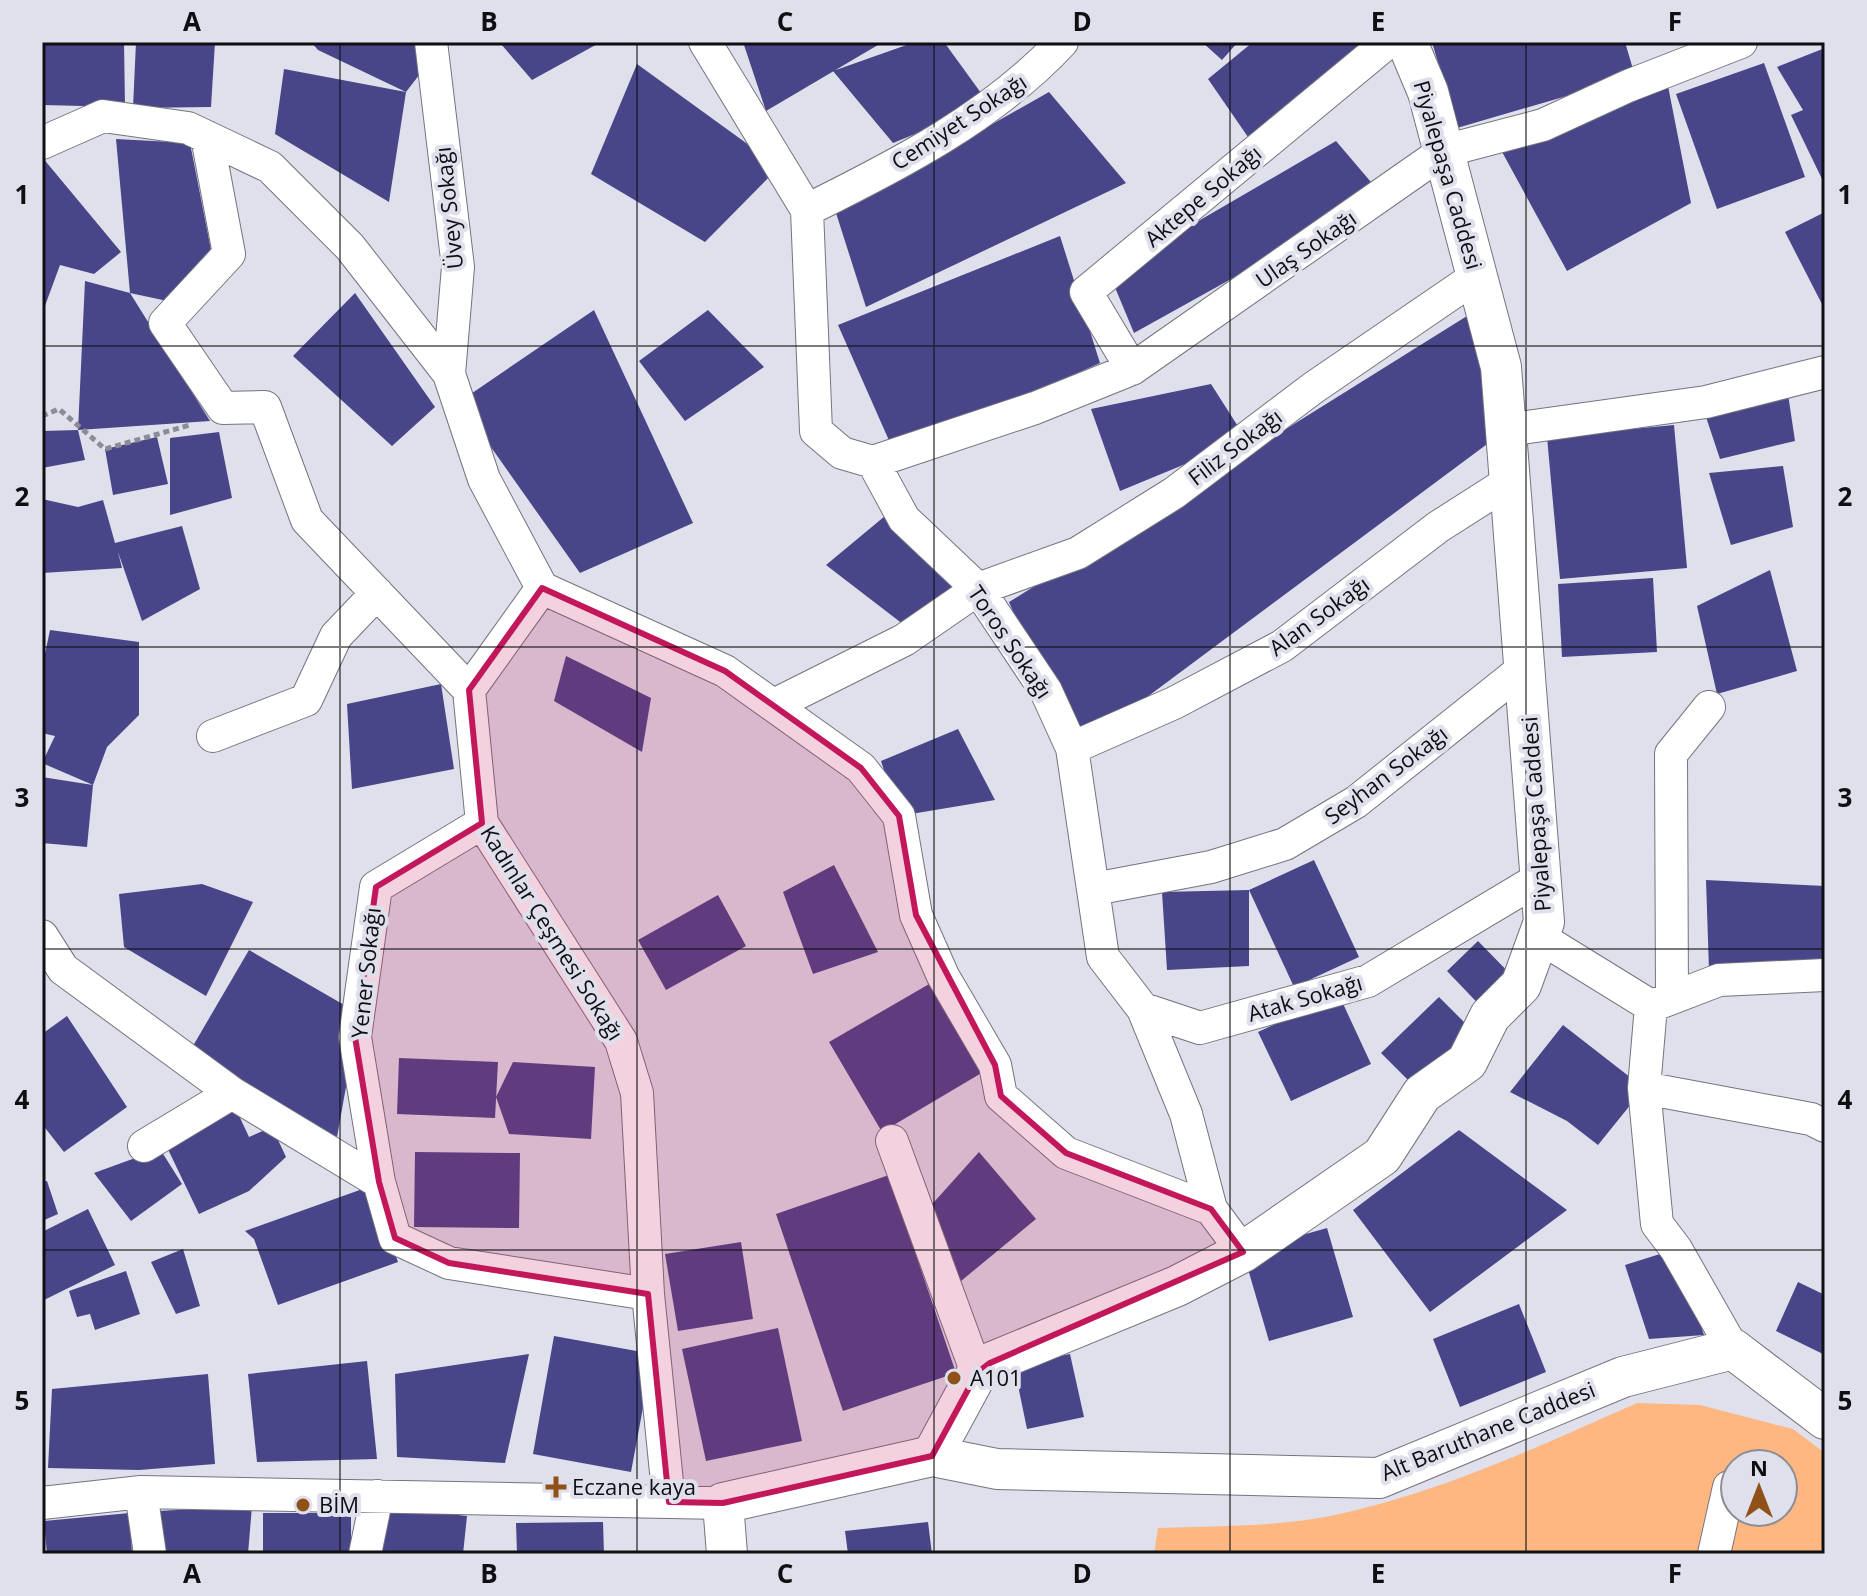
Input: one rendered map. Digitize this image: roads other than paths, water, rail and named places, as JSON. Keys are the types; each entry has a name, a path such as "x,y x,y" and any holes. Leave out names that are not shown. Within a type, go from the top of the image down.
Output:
{"street":[{"name":"Üvey Sokağı","path":"431,42 458,267 449,374"},
{"path":"705,42 807,210 816,431 842,453 873,462"},
{"name":"Cemiyet Sokağı","path":"807,210 910,159 1032,74 1062,42"},
{"name":"Aktepe Sokağı","path":"1132,369 1086,292 1388,42"},
{"name":"Piyalepaşa Caddesi","path":"977,1373 990,1363 1177,1286 1243,1252 1382,1156 1422,1094 1467,1062 1490,1016 1521,985 1544,922 1501,367 1428,92 1407,42"},
{"name":"Ulaş Sokağı","path":"873,462 1035,408 1132,369 1444,151 1543,125 1628,86 1741,42"},
{"path":"42,143 103,116 188,128 270,167 350,247 449,374 484,479 542,588 725,671 861,768 899,816 916,915 943,976 995,1065 1001,1096 1066,1153 1211,1209 1243,1252"},
{"path":"207,137 229,254 165,323 223,408 265,407 307,520 469,690 542,588"},
{"name":"Filiz Sokağı","path":"774,705 904,640 978,589 1078,553 1174,493 1313,388 1477,276"},
{"path":"1506,430 1706,402 1825,372"},
{"name":"Toros Sokağı","path":"873,462 904,519 978,589 1046,691 1072,748 1103,957 1143,1009 1186,1114 1211,1209"},
{"name":"Alan Sokağı","path":"1072,748 1174,703 1282,646 1438,527 1510,481"},
{"path":"213,736 306,700 336,636 377,593"},
{"name":"Seyhan Sokağı","path":"1094,889 1211,867 1285,844 1356,802 1524,668"},
{"name":"Kadınlar Çeşmesi Sokağı","path":"469,690 482,823 621,1041 637,1093 648,1294 669,1502"},
{"path":"1709,707 1671,754 1662,1002 1644,1088 1657,1224 1676,1249 1733,1349 1825,1419"},
{"name":"Yener Sokağı","path":"379,1182 355,1037 376,887 482,823"},
{"name":"Atak Sokağı","path":"1143,1009 1200,1028 1368,981 1540,878"},
{"path":"42,936 63,969 232,1093 379,1182 395,1238 449,1263 648,1294"},
{"path":"1539,937 1662,1002 1719,980 1825,975"},
{"path":"1644,1088 1811,1119 1825,1126"},
{"path":"144,1146 232,1093"},
{"path":"42,1503 141,1492 723,1503 932,1456 977,1373 892,1141"},
{"name":"Alt Baruthane Caddesi","path":"932,1456 997,1469 1379,1478 1623,1377 1733,1349"},
{"path":"141,1492 150,1554"},
{"path":"365,1554 377,1496"},
{"path":"723,1503 727,1554"},
{"path":"1714,1554 1720,1528"}],"place":[{"name":"A101","path":"954,1378"},
{"name":"Eczane kaya","path":"556,1487"},
{"name":"BİM","path":"303,1505"}]}
